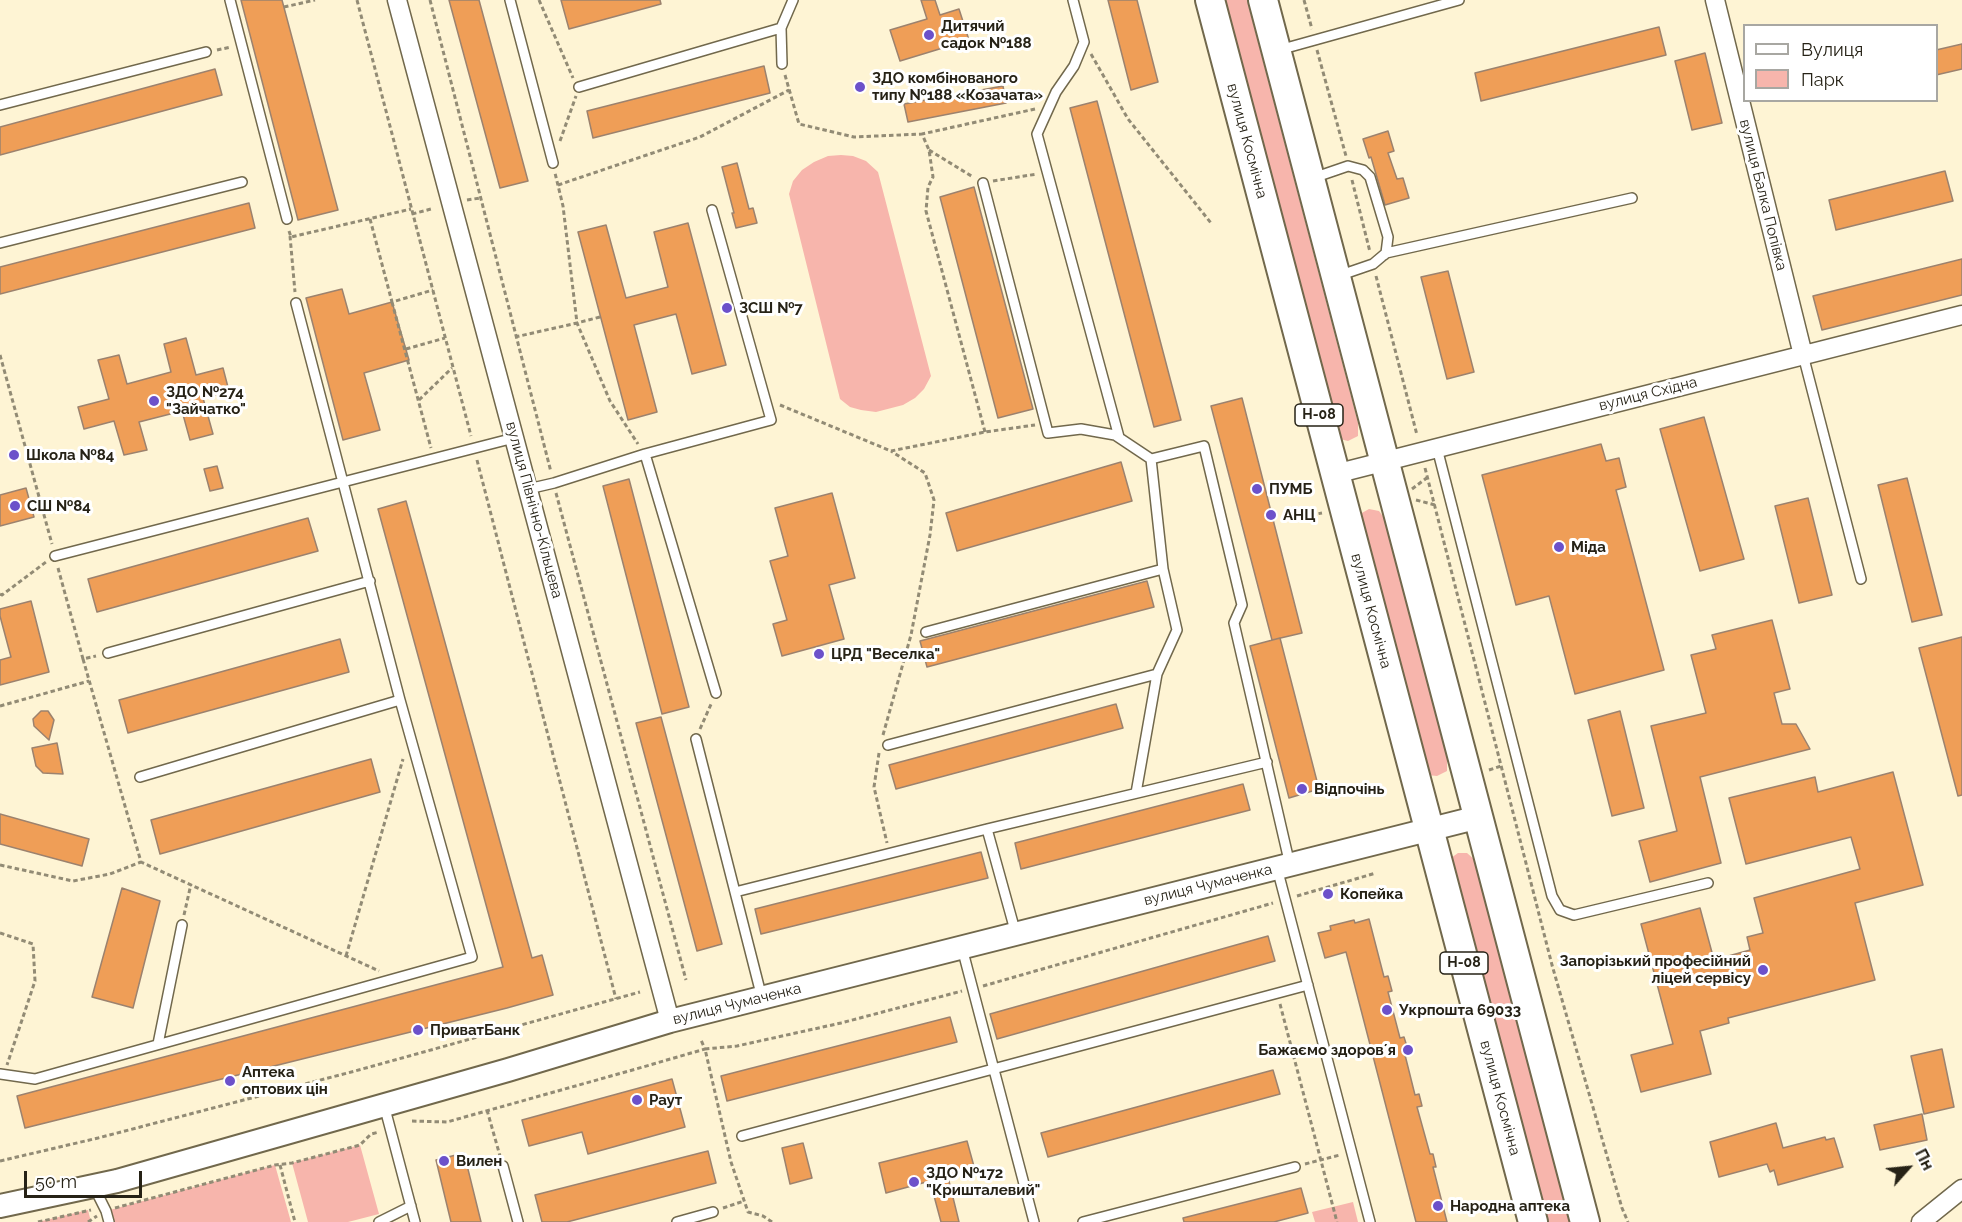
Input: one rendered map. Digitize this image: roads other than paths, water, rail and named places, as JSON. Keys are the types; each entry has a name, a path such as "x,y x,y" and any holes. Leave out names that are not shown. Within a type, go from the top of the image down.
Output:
{"main road":[{"name":"вулиця Космічна","path":"1210,0 1533,1222"},
{"path":"1263,0 1586,1222"}],"street":[{"name":"вулиця Північно-Кільцева","path":"397,0 670,1021"},
{"name":"вулиця Балка Попівка","path":"1715,0 1803,355"},
{"name":"вулиця Східна","path":"1335,474 1962,315"},
{"name":"вулиця Чумаченка","path":"0,1206 94,1187 508,1070 670,1021 1479,817"},
{"path":"1921,1222 1962,1189"}],"lane":[{"path":"230,0 287,219"},
{"path":"510,0 553,163"},
{"path":"782,64 781,28 793,0"},
{"path":"1073,0 1084,42 1074,66 1056,92 1037,135 1119,437"},
{"path":"1277,50 1459,0"},
{"path":"577,84 781,28"},
{"path":"0,105 206,52"},
{"path":"1311,179 1348,166 1363,170 1370,177 1388,237 1386,253"},
{"path":"0,243 242,182"},
{"path":"983,183 1048,433 1081,429 1115,435 1151,459 1204,446 1242,605 1234,623 1267,762 1284,866 1285,900 1370,1222"},
{"path":"1336,277 1373,264 1386,253 1632,198"},
{"path":"528,489 771,420 712,210"},
{"path":"2,1075 34,1079 472,957 400,700 296,303"},
{"path":"1803,355 1861,579"},
{"path":"55,556 514,438"},
{"path":"1429,450 1552,896 1560,910 1574,915 1708,884"},
{"path":"645,454 716,693"},
{"path":"1136,793 1157,674 1177,630 1163,569 1151,459"},
{"path":"926,632 1163,569"},
{"path":"108,653 370,581"},
{"path":"888,745 1157,674"},
{"path":"140,777 400,700"},
{"path":"696,739 762,998"},
{"path":"735,892 1267,762"},
{"path":"987,829 1016,934"},
{"path":"158,1044 182,925"},
{"path":"962,948 1034,1222"},
{"path":"742,1136 1308,986"},
{"path":"384,1105 416,1222"},
{"path":"503,1166 518,1222"},
{"path":"1083,1222 1295,1167"},
{"path":"94,1187 109,1222"},
{"path":"380,1222 411,1206"},
{"path":"677,1222 713,1212"}],"place":[{"name":"Дитячий садок №188","path":"929,35"},
{"name":"ЗДО комбінованого типу №188 «Козачата»","path":"860,87"},
{"name":"ЗСШ №7","path":"727,308"},
{"name":"ЗДО №274 \"Зайчатко\"","path":"154,401"},
{"name":"Школа №84","path":"14,455"},
{"name":"ПУМБ","path":"1257,489"},
{"name":"СШ №84","path":"15,506"},
{"name":"АНЦ","path":"1271,515"},
{"name":"Міда","path":"1559,547"},
{"name":"ЦРД \"Веселка\"","path":"819,654"},
{"name":"Відпочінь","path":"1302,789"},
{"name":"Копейка","path":"1328,894"},
{"name":"Запорізький професійний ліцей сервісу","path":"1763,970"},
{"name":"Укрпошта 69033","path":"1387,1010"},
{"name":"ПриватБанк","path":"418,1030"},
{"name":"Бажаємо здоровʼя","path":"1408,1050"},
{"name":"Аптека оптових цін","path":"230,1081"},
{"name":"Раут","path":"637,1100"},
{"name":"Вилен","path":"444,1161"},
{"name":"ЗДО №172 \"Кришталевий\"","path":"914,1182"},
{"name":"Народна аптека","path":"1438,1206"}]}
